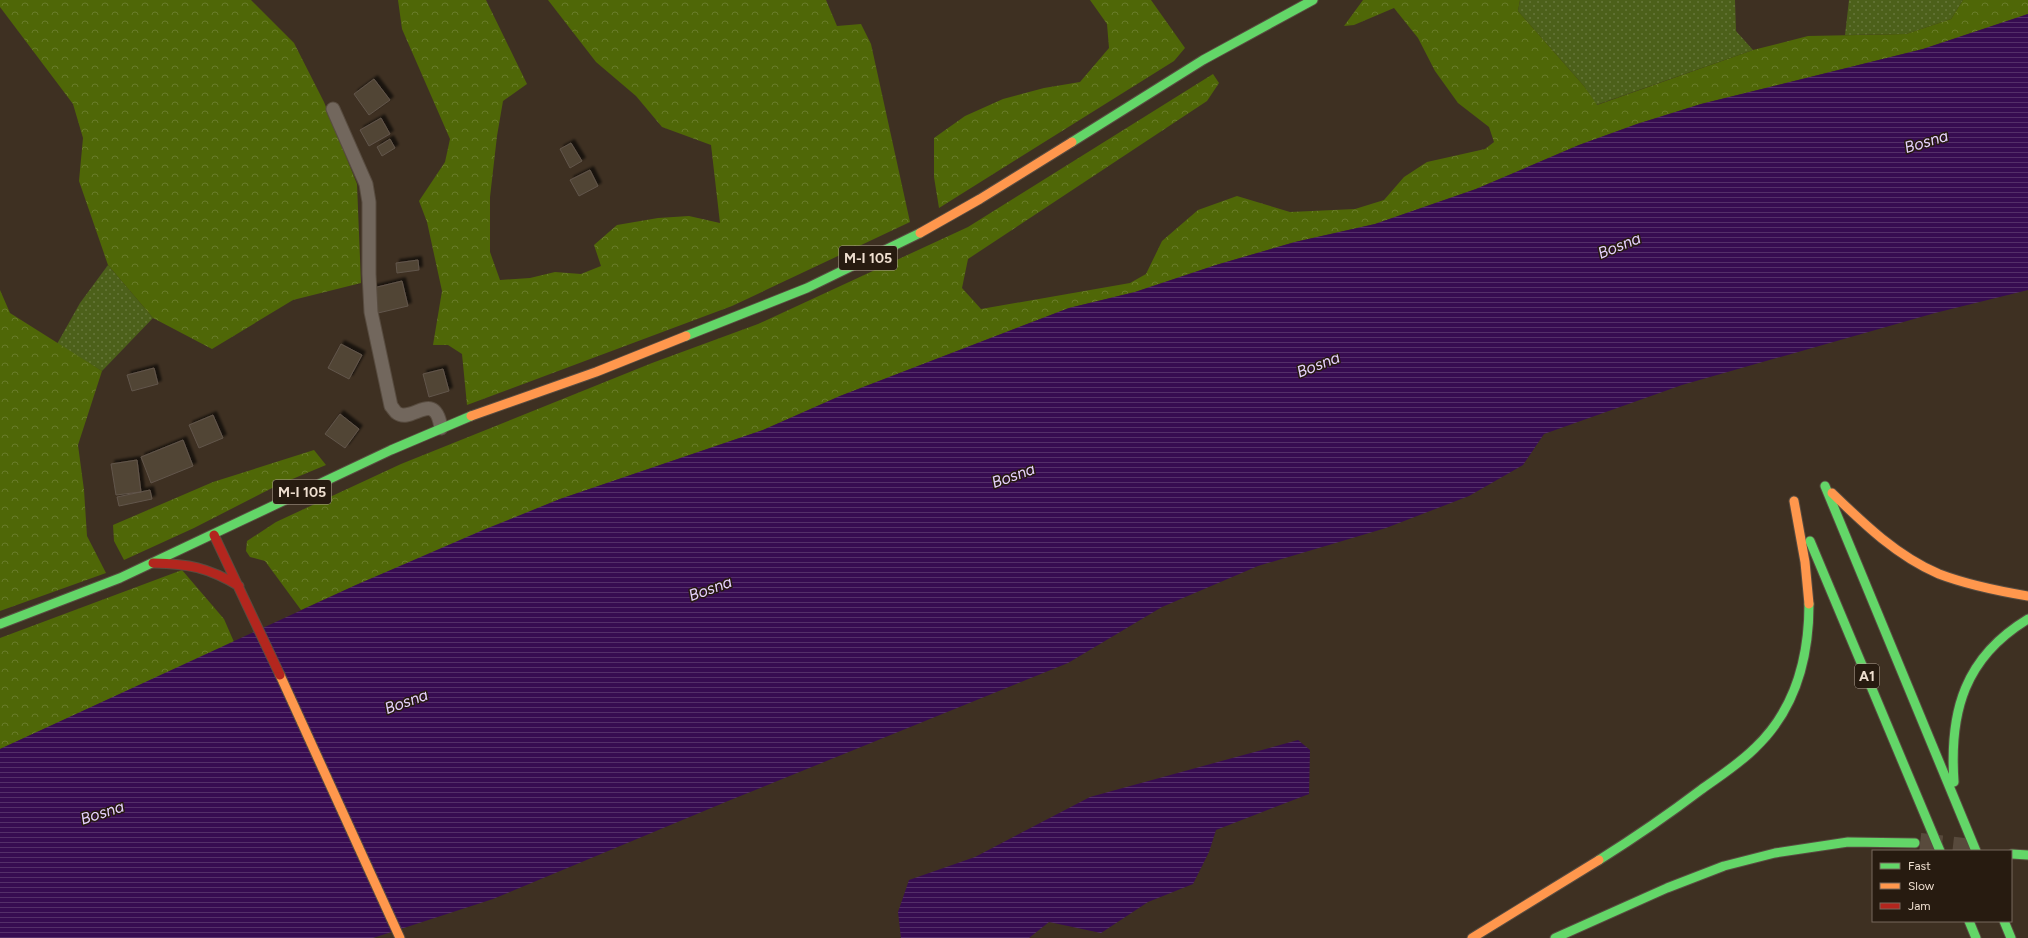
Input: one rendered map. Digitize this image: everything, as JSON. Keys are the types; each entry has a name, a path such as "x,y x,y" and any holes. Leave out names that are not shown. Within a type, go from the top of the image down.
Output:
{"main road":[{"name":"M-I 105","path":"0,624 120,578 214,535 390,450 441,428 682,339 821,282 918,234 973,203 1203,60 1313,0"},
{"name":"A1","path":"1976,850 1825,486 1863,524 1915,561 1955,580 1978,587 2028,596"},
{"name":"A1","path":"1472,938 1676,810 1750,753 1774,726 1784,711 1796,686 1806,650 1809,583 1794,501 1940,850"},
{"path":"214,535 239,586 400,938"},
{"path":"153,562 184,564 217,573 239,586"},
{"path":"1965,824 1955,790 1952,773 1953,738 1961,701 1972,674 1986,653 2008,631 2028,619"},
{"path":"1555,938 1667,888 1724,866 1775,853 1848,842 1915,843"},
{"path":"2012,854 2028,855"},
{"path":"1969,922 1976,938"},
{"path":"2004,922 2011,938"}],"street":[{"path":"333,109 363,178 368,196 371,312 392,406 398,413 404,415 425,408 432,409 437,414 441,428"}],"green space":[{"path":"0,0 251,0 294,43 324,102 357,184 361,283 293,300 212,349 153,318 108,265 79,181 83,138 73,104 0,7"},
{"path":"398,0 486,0 527,84 503,101 497,136 490,197 490,252 500,280 530,278 555,272 581,274 601,266 594,245 617,225 658,218 689,216 720,223 711,145 662,127 636,96 596,62 548,0 826,0 837,26 861,24 871,44 910,222 732,306 467,405 462,354 448,345 433,345 442,291 427,222 419,201 445,162 450,139 402,29"},
{"path":"1090,0 1151,0 1185,48 1174,61 939,208 934,177 934,138 965,116 1003,99 1044,88 1080,82 1109,48 1107,24"},
{"path":"1363,0 1520,0 1518,11 1584,86 1597,105 1753,50 1808,36 1906,34 1951,19 1963,0 2028,0 2028,14 1923,49 1701,104 1637,124 1579,145 1476,189 1375,224 1295,242 1216,265 1135,292 1069,308 840,396 763,430 560,499 356,585 301,610 265,561 250,557 246,551 247,541 276,522 401,464 652,363 758,324 968,227 1213,74 1219,83 1207,101 968,259 962,288 981,309 1130,283 1146,274 1162,241 1198,210 1237,196 1290,212 1355,209 1384,200 1404,177 1427,162 1485,149 1494,142 1489,127 1458,103 1435,71 1418,38 1394,8 1354,25 1344,26"},
{"path":"1520,0 1735,0 1736,31 1753,50 1596,105 1584,86 1518,11"},
{"path":"1849,0 1963,0 1951,19 1906,34 1845,35"},
{"path":"108,265 153,318 102,371 57,344 80,303"},
{"path":"0,290 10,313 102,371 78,445 84,490 87,536 106,573 0,611"},
{"path":"314,450 326,465 278,485 194,528 124,560 114,541 113,525 213,482"},
{"path":"182,570 224,619 234,642 0,749 0,638"}],"water":[{"name":"Bosna","path":"2028,14 2028,290 1935,313 1682,385 1544,434 1523,465 1469,496 1386,528 1258,566 1162,607 1068,663 728,801 493,899 373,938 0,938 0,749 356,585 483,530 560,499 763,430 840,396 1069,308 1135,292 1216,265 1295,242 1375,224 1476,189 1579,145 1637,124 1701,104 1923,49"},
{"path":"1298,740 1310,750 1309,794 1216,830 1209,852 1193,884 1148,902 1101,933 1049,922 1029,938 901,938 898,912 909,880 975,857 1090,797"}],"building":[{"path":"374,79 390,100 369,115 354,94"},
{"path":"381,118 390,134 369,146 360,130"},
{"path":"390,139 395,148 382,156 377,147"},
{"path":"571,143 582,161 570,168 560,149"},
{"path":"590,170 598,186 579,196 570,180"},
{"path":"418,260 419,270 397,273 396,263"},
{"path":"402,281 408,306 378,313 373,288"},
{"path":"341,344 362,355 349,379 328,368"},
{"path":"154,368 158,384 132,391 127,375"},
{"path":"443,369 449,391 429,397 423,374"},
{"path":"340,414 359,429 345,448 325,434"},
{"path":"213,415 223,438 199,448 189,425"},
{"path":"183,440 193,466 151,483 141,457"},
{"path":"137,460 141,492 116,495 111,464"},
{"path":"150,490 152,499 119,506 117,497"}],"tunnel":[{"path":"1920,844 1974,850"}],"traffic: fast":[{"path":"1072,142 1203,60 1313,0"},
{"path":"686,336 807,288 920,233"},
{"path":"0,624 120,578 391,450 471,416"},
{"path":"1825,486 1976,850"},
{"path":"1810,541 1940,850"},
{"path":"1599,860 1651,826 1729,770 1749,754 1769,733 1790,700 1797,682 1806,644 1809,604"},
{"path":"1954,782 1953,756 1955,732 1959,709 1966,688 1976,669 1989,651 2007,634 2028,619"},
{"path":"1555,938 1667,888 1724,866 1775,853 1848,842 1915,843"},
{"path":"2012,854 2028,855"},
{"path":"1969,922 1976,938"},
{"path":"2004,922 2011,938"}],"traffic: slow":[{"path":"920,233 980,199 1072,142"},
{"path":"471,416 596,372 686,336"},
{"path":"1832,493 1856,516 1895,549 1924,567 1939,574 1961,581 1994,590 2028,596"},
{"path":"1794,501 1805,562 1809,604"},
{"path":"280,675 400,938"},
{"path":"1472,938 1599,860"}],"traffic: jam":[{"path":"214,535 280,675"},
{"path":"153,563 177,564 198,568 217,575 239,586"}]}
